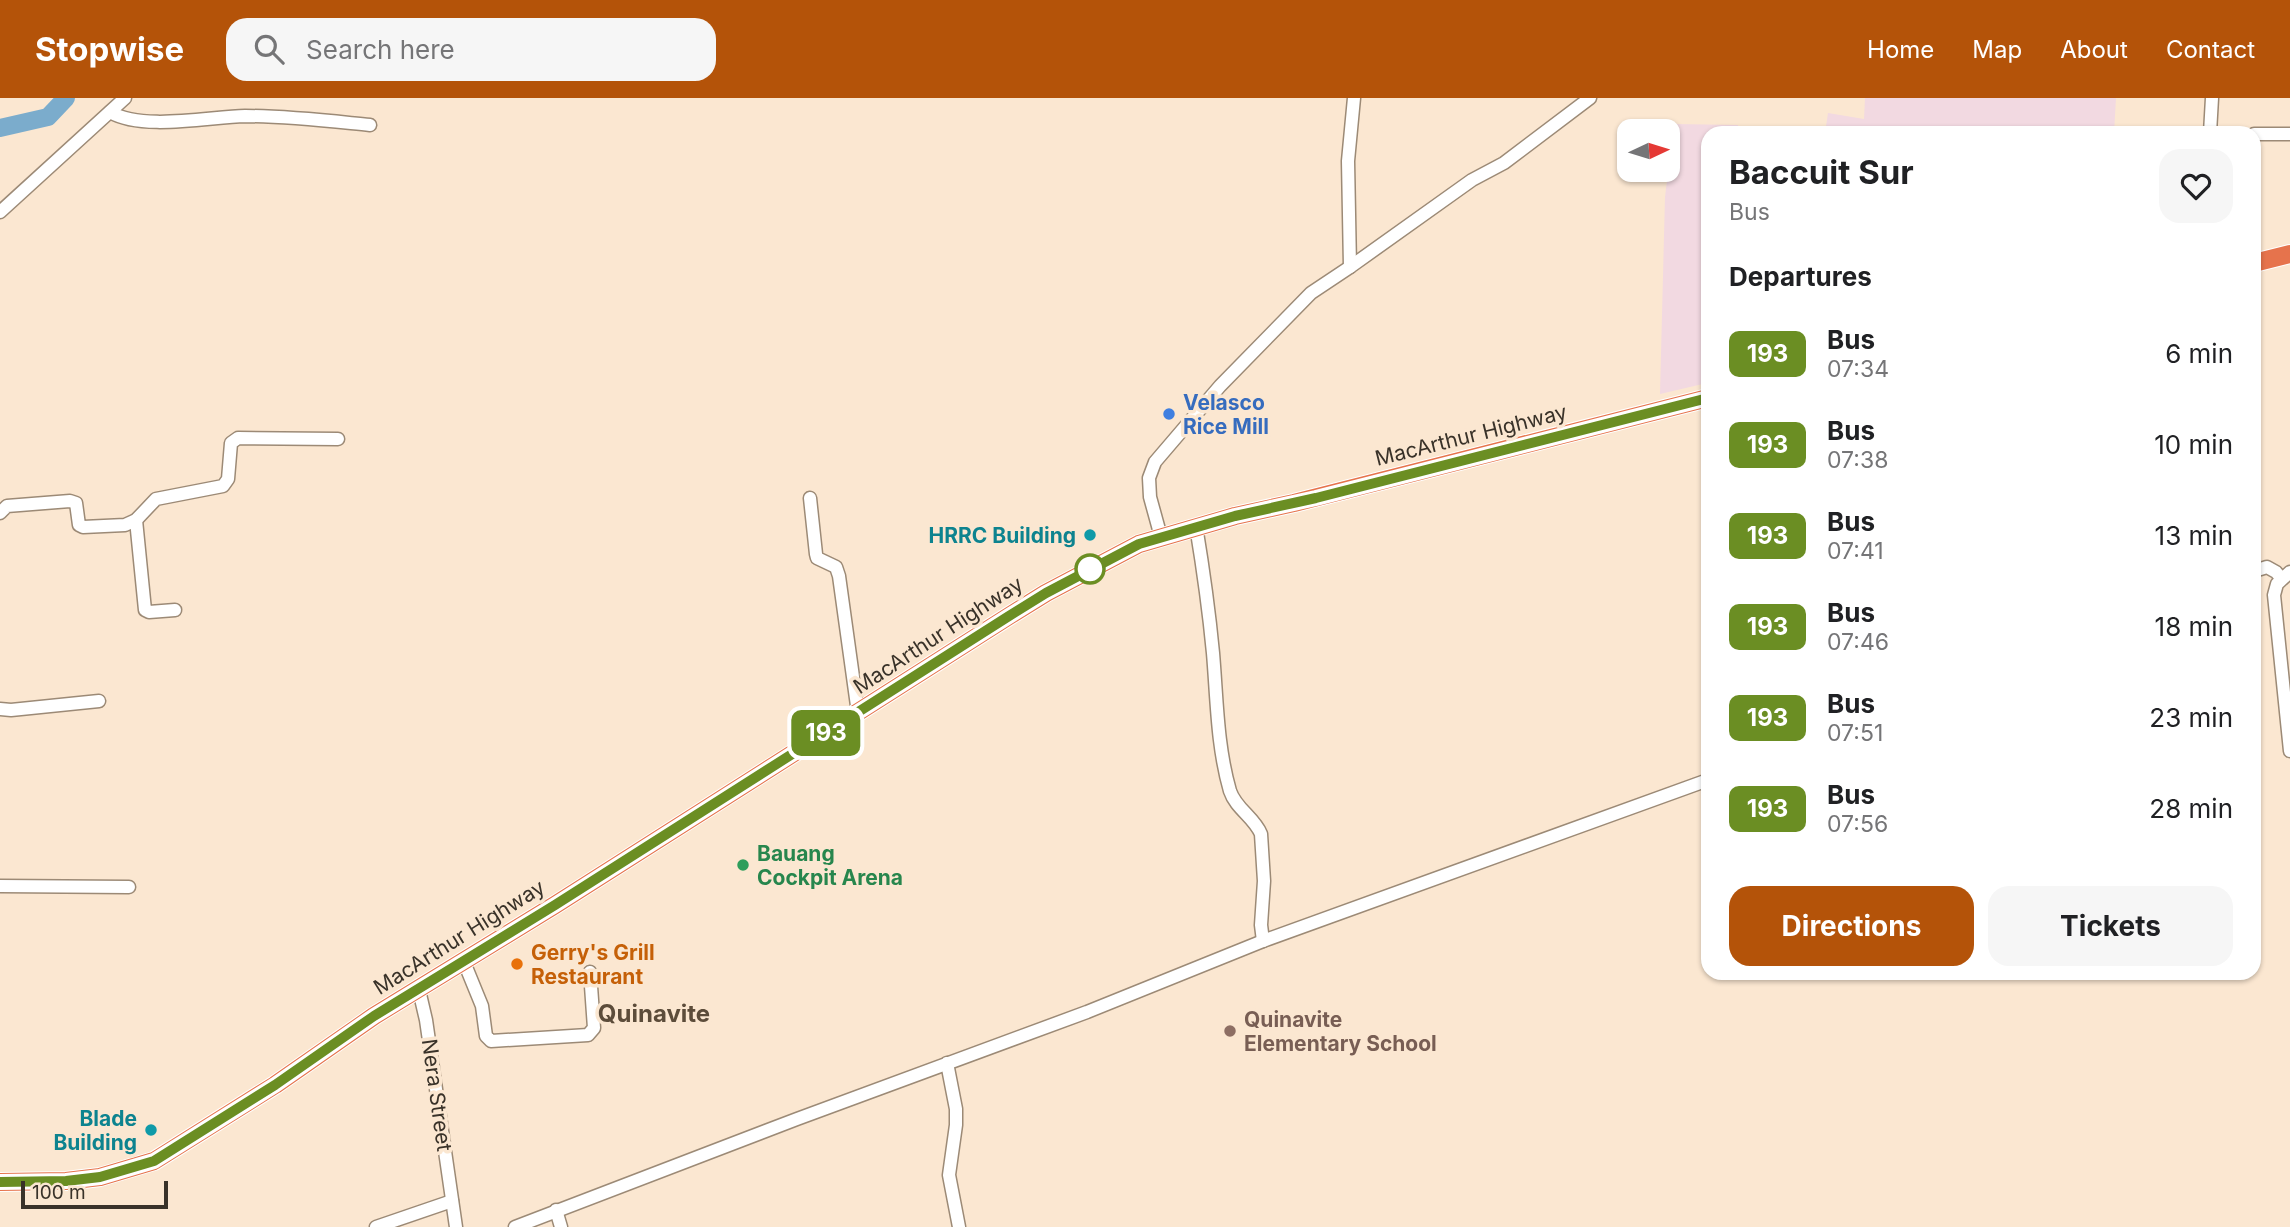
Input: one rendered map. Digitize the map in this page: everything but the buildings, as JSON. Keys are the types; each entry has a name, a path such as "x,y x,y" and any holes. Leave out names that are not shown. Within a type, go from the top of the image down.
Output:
{"highway":[{"path":"2261,261 2290,254"},
{"name":"MacArthur Highway","path":"0,1182 66,1181 100,1177 154,1161 275,1085 374,1016 464,962 1046,593 1139,544 1196,526 1701,400"}],"street":[{"path":"0,212 125,98"},
{"path":"1350,267 1348,169 1354,98"},
{"path":"1161,537 1150,497 1149,478 1155,462 1220,386 1311,293 1472,180 1504,163 1590,98"},
{"path":"2210,126 2212,98"},
{"path":"110,112 125,118 156,121 254,116 370,125"},
{"path":"2261,134 2290,134"},
{"path":"0,513 7,506 70,501 76,503 79,525 83,527 125,525 136,520 156,499 223,486 228,480 231,443 239,438 338,439"},
{"path":"810,498 817,558 836,567 858,713"},
{"path":"136,520 145,610 175,610"},
{"path":"1196,526 1209,616 1218,736 1231,793 1238,807 1261,834 1265,881 1261,925 1263,941"},
{"path":"2261,569 2267,568 2286,575 2274,595 2290,751"},
{"path":"0,709 99,701"},
{"path":"515,1227 556,1209 1087,1012 1263,941 1701,782"},
{"path":"0,886 130,887"},
{"path":"464,962 482,1006 486,1037 491,1041 588,1035 594,1028 590,972"},
{"name":"Nera Street","path":"419,990 426,1020 456,1227"},
{"path":"947,1063 956,1109 949,1175 959,1227"},
{"path":"376,1227 452,1201"},
{"path":"556,1209 561,1227"}],"shaded area":[{"path":"1865,98 2116,98 2114,126 1826,126 1828,113 1864,119"},
{"path":"1680,124 1738,125 1701,126 1701,384 1660,394 1665,197 1667,182 1680,182"}],"waterway":[{"path":"0,128 48,117 66,98"}],"bus line":[{"name":"193","path":"0,1182 66,1181 100,1177 154,1161 275,1085 374,1016 555,905 1009,616 1046,593 1139,544 1235,516 1316,498 1701,400"}],"place":[{"name":"Velasco Rice Mill","path":"1169,414"},
{"name":"HRRC Building","path":"1090,535"},
{"name":"Bauang Cockpit Arena","path":"743,865"},
{"name":"Gerry's Grill Restaurant","path":"517,964"},
{"name":"Quinavite Elementary School","path":"1230,1031"},
{"name":"Blade Building","path":"151,1130"}],"district":[{"name":"Quinavite","path":"654,1013"}]}
